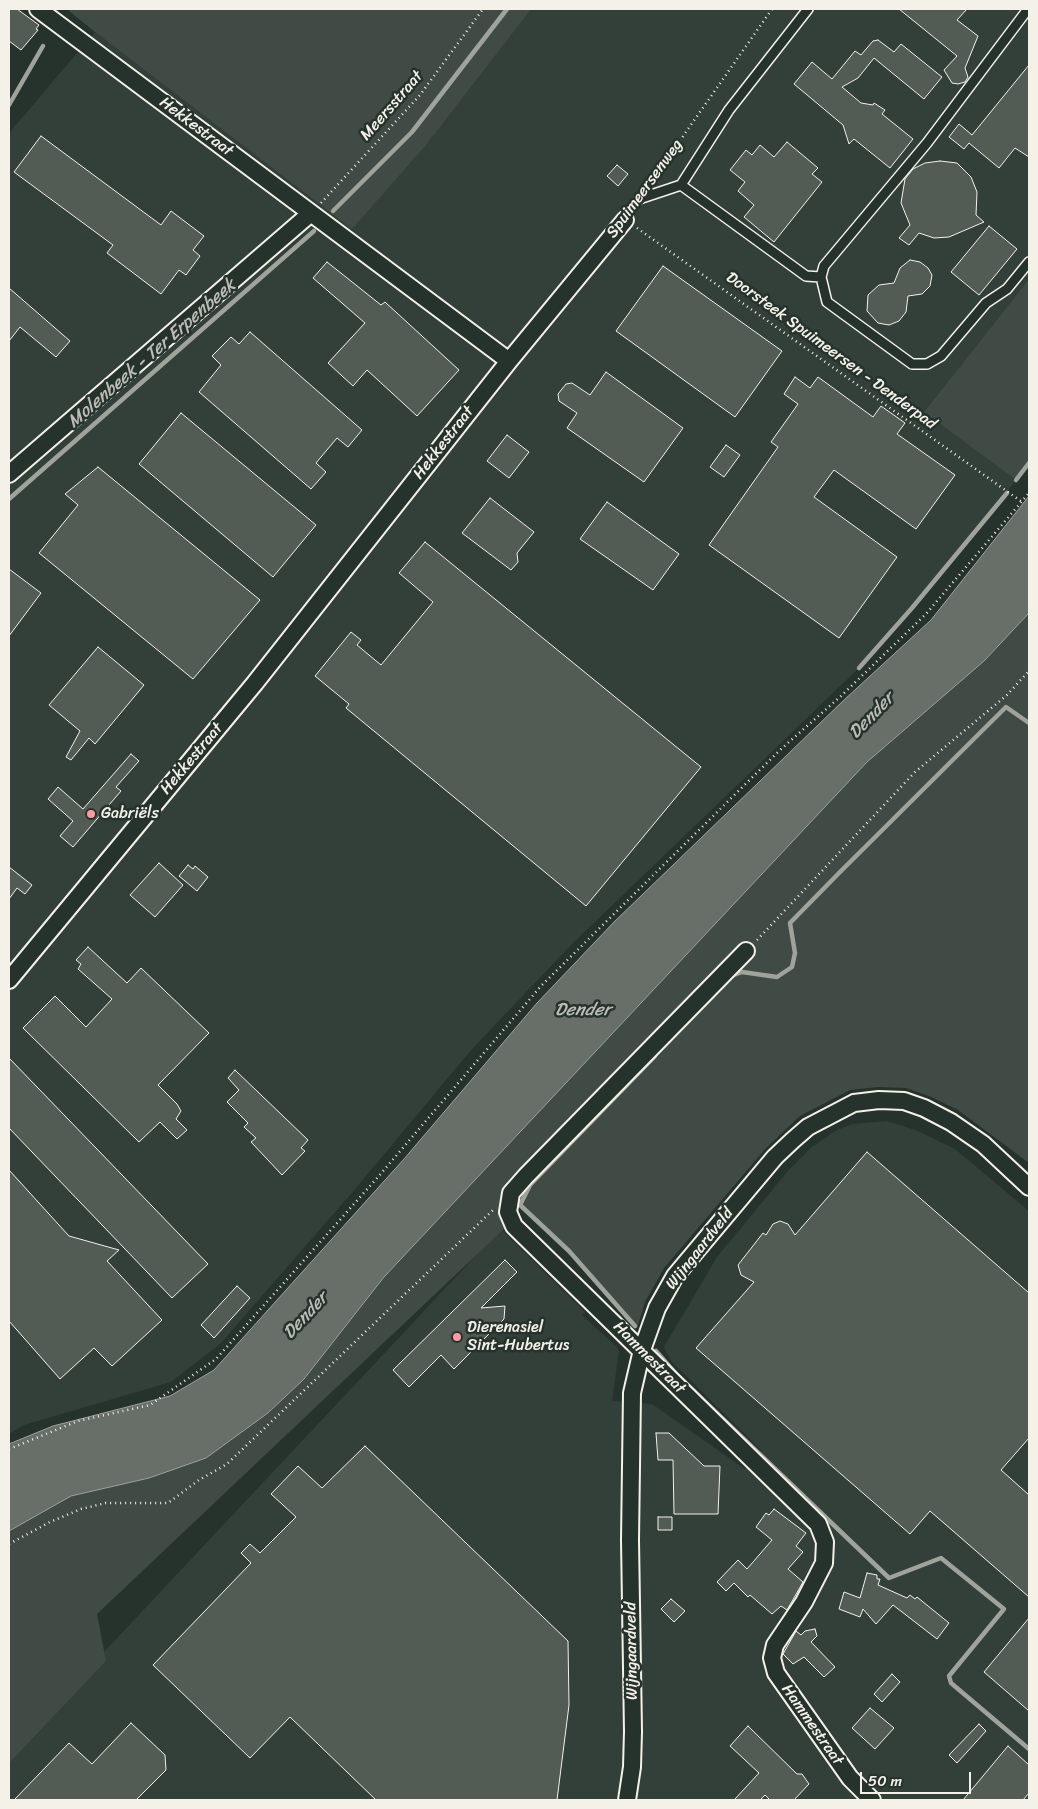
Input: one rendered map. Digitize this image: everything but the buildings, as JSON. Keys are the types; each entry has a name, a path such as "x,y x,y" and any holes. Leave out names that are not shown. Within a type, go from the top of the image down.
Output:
{"street":[{"name":"Hekkestraat","path":"9,980 255,683 509,361 38,9"},
{"path":"9,474 312,213"},
{"name":"Spuimeersenweg","path":"509,361 625,220"},
{"path":"510,1193 746,951"},
{"name":"Wijngaardveld","path":"627,1800 632,1767 633,1732 630,1426 632,1393 642,1350 657,1308 675,1276 776,1157 808,1127 854,1103 879,1100 904,1101 924,1108 951,1122 983,1144 1029,1187"},
{"name":"Hammestraat","path":"510,1193 508,1212 514,1226 818,1524 825,1542 824,1563 804,1602 774,1646 772,1658 776,1673 838,1762 850,1778 872,1800"}],"lane":[{"path":"639,199 681,185 729,110 808,9"},
{"path":"1028,9 927,143 824,266 821,277 827,302 912,364 927,364 941,356 986,303 1007,289 1029,262"},
{"path":"681,185 806,276 821,277"}],"path":[{"name":"Meersstraat","path":"312,213 420,94 483,9"},
{"name":"Spuimeersenweg","path":"639,199 772,9"},
{"name":"Doorsteek Spuimeersen - Denderpad","path":"625,220 1022,502"},
{"path":"9,1448 78,1420 150,1405 216,1359 378,1177 541,986 780,750 841,696 926,614 1029,493"},
{"path":"746,951 914,772 1006,695 1029,671"},
{"path":"9,1544 50,1522 81,1509 106,1503 168,1503 199,1480 227,1464 510,1193"}],"shaded area":[{"path":"70,9 531,9 426,145 352,229 95,32 69,11"},
{"path":"531,9 1029,9 1029,279 924,412 1016,480 969,541 859,668 573,943 472,1049 356,1188 220,1344 171,1382 24,1425 9,1434 9,133 95,32 313,199"},
{"path":"1029,279 1029,463 1016,480 924,412"},
{"path":"1029,613 1029,1163 958,1110 929,1096 906,1088 878,1087 850,1090 800,1116 766,1148 664,1268 645,1302 637,1328 569,1251 520,1205 506,1227 97,1614 106,1661 9,1763 9,1531 71,1496 149,1478 206,1458 269,1413 304,1379 384,1277 867,762 984,661"},
{"path":"887,1121 918,1131 955,1149 1029,1211 1029,1800 9,1800 9,1736 103,1653 501,1229 585,1312 582,1315 617,1347 619,1351 612,1401 652,1404 745,1469 761,1450 671,1361 664,1347 717,1257 787,1172 812,1147 835,1131 852,1124"}],"water":[{"name":"Dender","path":"1029,496 1029,613 984,661 867,762 384,1277 304,1379 268,1413 206,1458 149,1478 71,1496 9,1531 9,1444 53,1426 170,1396 214,1370 404,1159 537,1003 614,922 844,700 931,620"}],"waterway":[{"name":"Molenbeek - Ter Erpenbeek","path":"333,211 412,132 507,9"},
{"path":"9,105 43,46"},
{"name":"Molenbeek - Ter Erpenbeek","path":"9,499 314,231"},
{"path":"1016,480 1029,463"},
{"path":"859,668 912,608 1007,493"},
{"path":"731,976 742,972 777,977 792,967 795,953 790,923 1006,707 1029,723"},
{"path":"635,1326 569,1251 520,1205 530,1185 655,1056"},
{"path":"656,1351 677,1375 889,1578 941,1558 1004,1609 949,1676 951,1683 1029,1749"}],"place":[{"name":"Gabriëls","path":"91,814"},
{"name":"Dierenasiel Sint-Hubertus","path":"457,1337"}]}
